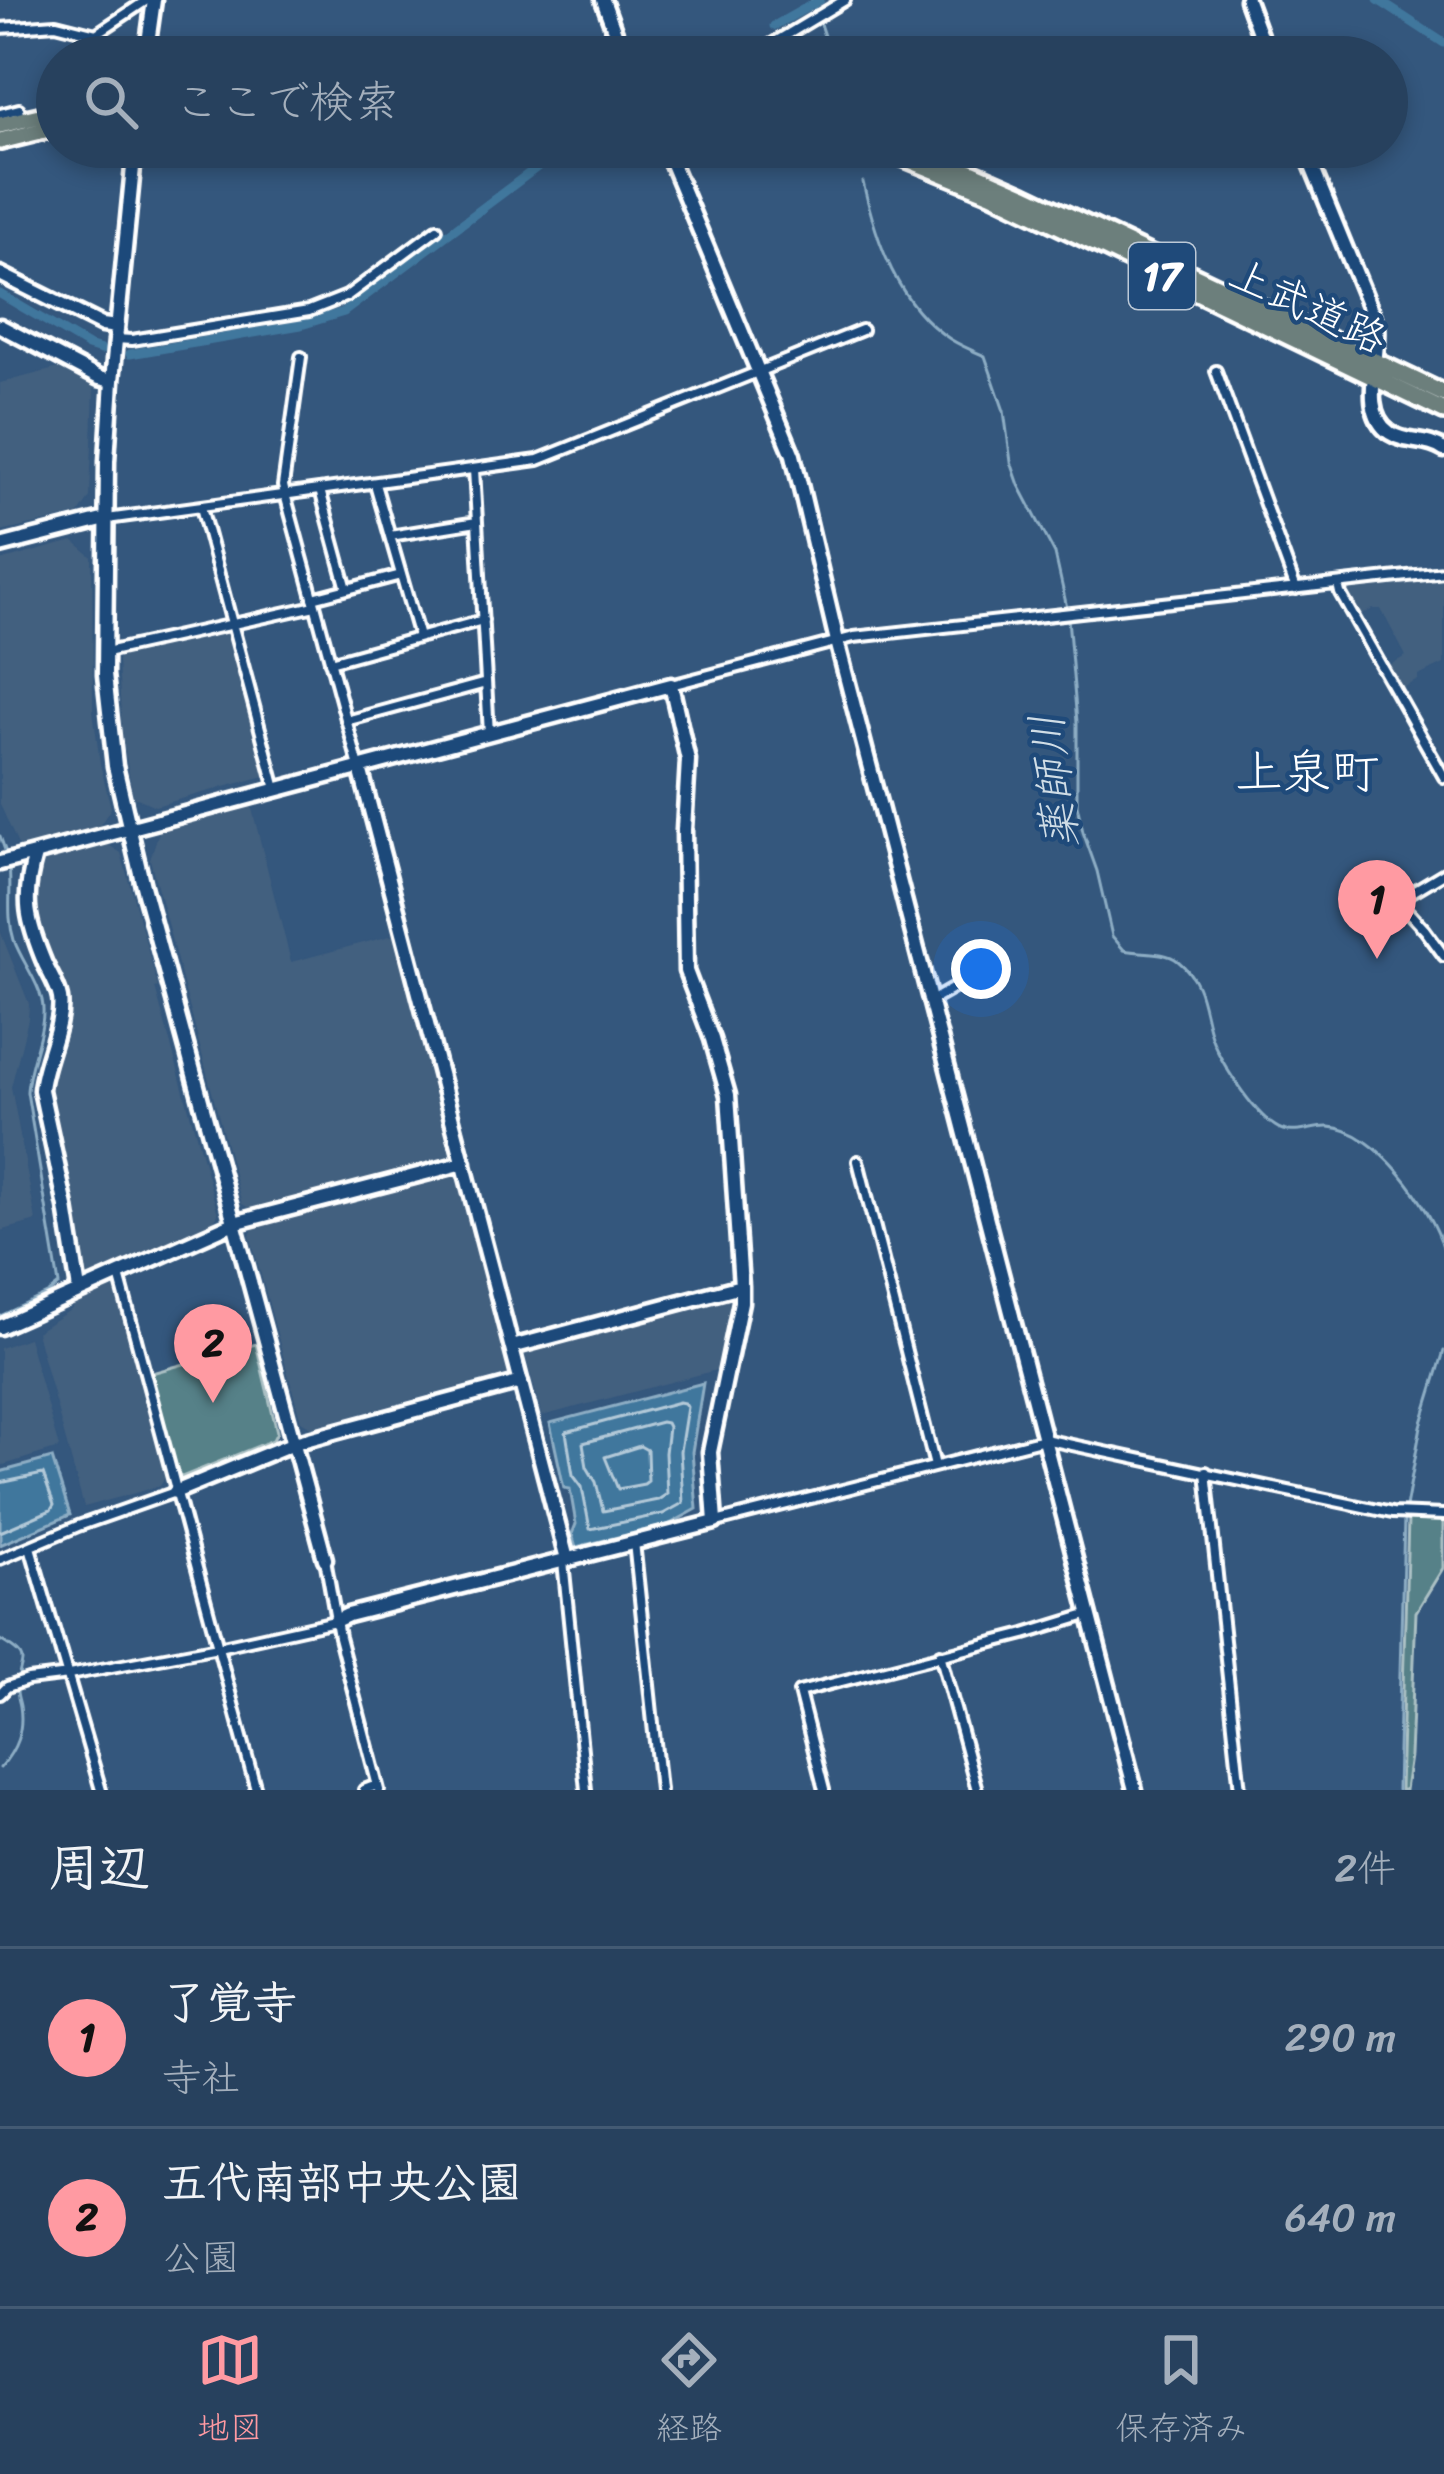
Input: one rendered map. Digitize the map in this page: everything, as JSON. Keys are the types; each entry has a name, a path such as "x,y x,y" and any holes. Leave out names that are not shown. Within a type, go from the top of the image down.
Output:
{"highway":[{"path":"0,125 36,117"},
{"path":"0,141 36,132"},
{"name":"上武道路","path":"930,168 1376,369 1444,394"},
{"name":"上武道路","path":"962,168 1376,369 1444,411"}],"street":[{"path":"0,28 56,24 96,34 150,0"},
{"path":"147,36 150,0"},
{"path":"603,0 616,36"},
{"path":"784,36 845,0"},
{"path":"1247,0 1260,36"},
{"path":"0,114 19,109 22,120"},
{"path":"133,168 112,381 106,519 105,652 115,766 326,1559 335,1621 378,1787 364,1790"},
{"path":"674,168 793,455 837,641 1136,1790"},
{"path":"1313,168 1377,325 1372,404 1381,424 1395,436 1432,442 1444,450"},
{"path":"0,274 132,340 309,311 347,296 437,229"},
{"path":"0,326 112,381"},
{"path":"0,546 106,519 538,460 862,330"},
{"path":"301,357 285,494 565,1559 586,1790"},
{"path":"1216,371 1296,589"},
{"path":"474,469 490,734"},
{"path":"375,484 419,637"},
{"path":"320,490 346,590"},
{"path":"201,507 276,791"},
{"path":"390,536 477,522"},
{"path":"0,863 837,641 1444,572"},
{"path":"105,652 232,624 401,575"},
{"path":"1338,584 1444,777"},
{"path":"330,662 483,620"},
{"path":"346,721 487,683"},
{"path":"671,685 688,760 686,971 728,1095 741,1286 710,1452 715,1522"},
{"path":"34,855 26,890 32,929 60,998 41,1090 79,1290"},
{"path":"1396,901 1444,873"},
{"path":"1388,890 1444,956"},
{"path":"931,1001 982,972"},
{"path":"858,1161 935,1466"},
{"path":"0,1327 234,1222 464,1163"},
{"path":"119,1274 256,1790"},
{"path":"512,1347 741,1286"},
{"path":"0,1559 294,1443 521,1382"},
{"path":"0,1694 25,1681 335,1621 1043,1439 1392,1513 1444,1515"},
{"path":"1206,1472 1240,1790"},
{"path":"634,1542 660,1790"},
{"path":"30,1546 101,1790"},
{"path":"824,1790 799,1691 1090,1614"},
{"path":"940,1654 977,1790"}],"shaded area":[{"path":"63,367 94,387 90,497 78,515 0,532 0,383"},
{"path":"73,541 92,557 93,711 111,808 98,828 19,847 0,804 0,561"},
{"path":"1444,577 1444,664 1397,690 1384,668 1406,656 1381,609 1357,617 1340,589"},
{"path":"224,632 230,636 268,775 155,806 133,796 122,735 118,659"},
{"path":"251,805 291,962 398,934 456,1153 452,1160 255,1211 242,1204 150,859 160,829"},
{"path":"104,842 121,853 218,1214 211,1226 87,1281 82,1279 48,1095 67,1005 39,932 32,890 45,858"},
{"path":"0,931 29,1004 11,1087 36,1221 0,1231"},
{"path":"455,1171 461,1175 512,1368 508,1374 311,1427 301,1421 250,1235 257,1221"},
{"path":"106,1286 118,1291 167,1474 160,1486 84,1507 36,1332"},
{"path":"730,1294 735,1298 720,1369 542,1416 525,1354 529,1349"},
{"path":"28,1338 59,1448 0,1466 0,1348"}],"green space":[{"path":"256,1344 277,1432 273,1440 182,1477 175,1475 148,1374"},
{"path":"1408,1519 1443,1520 1443,1568 1416,1612 1410,1756 1405,1790 1400,1790"}],"water":[{"path":"703,1383 692,1452 697,1509 668,1525 576,1547 570,1489 564,1488 550,1423"},
{"path":"52,1458 70,1515 0,1545 0,1472"}],"waterway":[{"name":"薬師川","path":"812,0 824,36"},
{"path":"774,26 820,0"},
{"path":"1378,0 1444,43"},
{"path":"130,354 301,325 344,312 536,168"},
{"name":"薬師川","path":"863,182 882,248 903,290 932,325 985,356 1004,411 1011,462 1055,554 1067,608"},
{"path":"0,294 101,350"},
{"name":"薬師川","path":"1068,618 1077,722 1077,805 1112,936 1124,950 1159,954 1187,969 1222,1059 1266,1119 1281,1129 1329,1127 1366,1141 1415,1193 1444,1250"},
{"path":"0,836 7,856"},
{"path":"0,1316 59,1285 27,1092 42,1000 12,931 9,866"},
{"name":"薬師川","path":"1397,1790 1404,1518 1421,1426 1444,1351"},
{"path":"0,1640 22,1660 17,1689 20,1732 0,1768"}],"place":[{"name":"了覚寺","path":"1377,959"},
{"name":"五代南部中央公園","path":"213,1403"}],"district":[{"name":"上泉町","path":"1307,771"}]}
